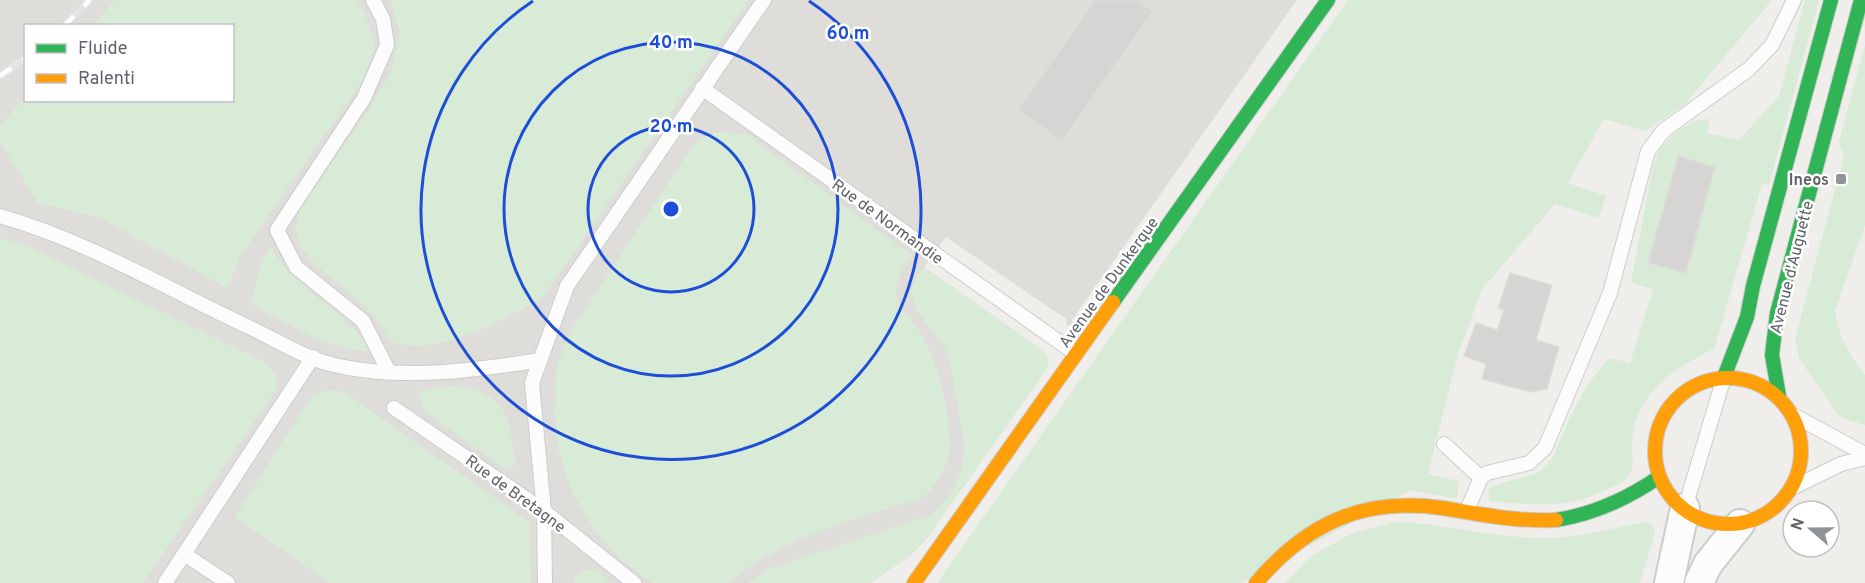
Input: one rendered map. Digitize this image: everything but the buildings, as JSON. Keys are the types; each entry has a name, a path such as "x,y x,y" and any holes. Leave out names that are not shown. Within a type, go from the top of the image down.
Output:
{"main road":[{"name":"Avenue de Dunkerque","path":"914,583 1076,354 1135,276 1328,0"},
{"name":"Avenue d'Auguette","path":"1724,377 1747,317 1753,286 1831,0"},
{"name":"Avenue d'Auguette","path":"1779,396 1772,355 1777,313 1862,0"},
{"path":"1724,377 1742,378 1767,387 1779,396 1794,417 1803,451 1794,487 1768,514 1740,524 1723,525 1698,519 1672,499 1659,477 1654,449 1658,430 1669,407 1683,392 1706,380 1724,377"},
{"path":"1257,583 1288,548 1314,530 1342,515 1404,505 1465,514 1554,520 1603,510 1631,496 1659,477"}],"street":[{"path":"1669,583 1685,508"},
{"path":"1699,583 1708,564 1740,524"}],"lane":[{"path":"374,0 383,19 387,45 364,98 277,230 296,267 363,321 389,372"},
{"path":"545,583 544,511 532,383 567,286 764,0"},
{"path":"1465,514 1481,478 1493,471 1529,463 1545,448 1610,293 1648,151 1654,141 1664,130 1749,69 1772,45 1794,0"},
{"name":"Rue de Normandie","path":"702,88 1076,354"},
{"path":"0,216 136,270 216,312 323,362 389,372 469,372 540,360"},
{"path":"165,583 312,357"},
{"path":"1685,508 1724,377"},
{"name":"Rue de Bretagne","path":"394,408 544,511 634,583"},
{"path":"1794,417 1865,456"},
{"path":"1444,444 1481,478"},
{"path":"1794,487 1841,464 1865,456"},
{"path":"184,554 228,583"}],"shaded area":[{"path":"0,0 1297,0 1072,320 1072,324 1067,326 1066,319 946,237 924,267 1042,350 1049,359 911,555 870,583 0,583"}],"green space":[{"path":"115,0 357,0 366,16 375,47 363,80 241,255 227,288 100,218 38,203 0,142 0,125 24,99 24,102 234,102 234,24 94,24"},
{"path":"391,0 749,0 543,297 470,334 429,345 409,345 390,342 382,326 362,303 316,265 301,248 295,227 302,206 370,108 391,72 400,33"},
{"path":"1348,0 1772,0 1685,104 1645,131 1604,119 1568,183 1606,196 1599,218 1555,204 1482,289 1458,354 1428,474 1459,481 1457,499 1411,490 1241,583 937,583"},
{"path":"1805,0 1819,0 1769,185 1762,184 1714,349 1672,373 1650,394 1636,422 1631,471 1623,481 1595,495 1566,502 1537,504 1490,501 1488,490 1492,486 1538,473 1552,459 1571,415 1588,384 1609,358 1630,363 1653,289 1631,283 1652,171 1660,148 1677,131 1697,120 1710,119 1707,133 1739,140 1779,96"},
{"path":"1865,45 1865,225 1835,311 1841,336 1851,356 1865,375 1865,425 1845,419 1837,413 1799,358 1795,339 1844,156 1839,141"},
{"path":"718,132 746,134 912,255 899,277 896,293 903,309 926,343 938,374 949,425 949,453 940,477 924,497 797,541 750,566 729,583 652,583 621,560 594,530 571,489 558,448 555,410 557,365 571,331 692,147 703,137"},
{"path":"0,238 28,246 266,363 276,375 276,390 143,583 0,583"},
{"path":"271,247 293,276 348,323 370,351 354,350 323,341 251,304 260,266"},
{"path":"924,267 1042,350 1049,359 1047,369 928,537 911,555 870,583 748,583 771,568 932,514 946,500 955,486 961,472 963,443 950,363 944,347 922,316 912,296 913,284"},
{"path":"457,386 487,396 503,411 508,421 516,464 511,468 502,467 423,410 419,392 425,389"},
{"path":"327,390 344,392 529,522 531,583 330,583 235,517 311,397"},
{"path":"1393,522 1545,538 1567,537 1644,522 1652,525 1655,532 1640,583 1285,583 1311,556 1353,533"},
{"path":"588,569 597,570 612,583 574,583 577,574"}],"railway":[{"path":"66,24 90,0"},
{"path":"0,76 24,59"}],"traffic: fast":[{"path":"1113,302 1328,0"},
{"path":"1724,377 1747,317 1753,286 1831,0"},
{"path":"1779,396 1772,355 1777,313 1861,0"},
{"path":"1556,520 1610,505 1659,477"}],"traffic: slow":[{"path":"914,583 1113,302"},
{"path":"1728,378 1756,383 1780,399 1796,423 1801,451 1796,479 1780,503 1756,519 1728,524 1700,519 1676,503 1660,479 1655,451 1660,423 1676,399 1700,383 1728,378"},
{"path":"1256,583 1295,544 1338,519 1362,511 1413,506 1513,519 1556,520"}],"place":[{"name":"Ineos","path":"1841,179"}]}
